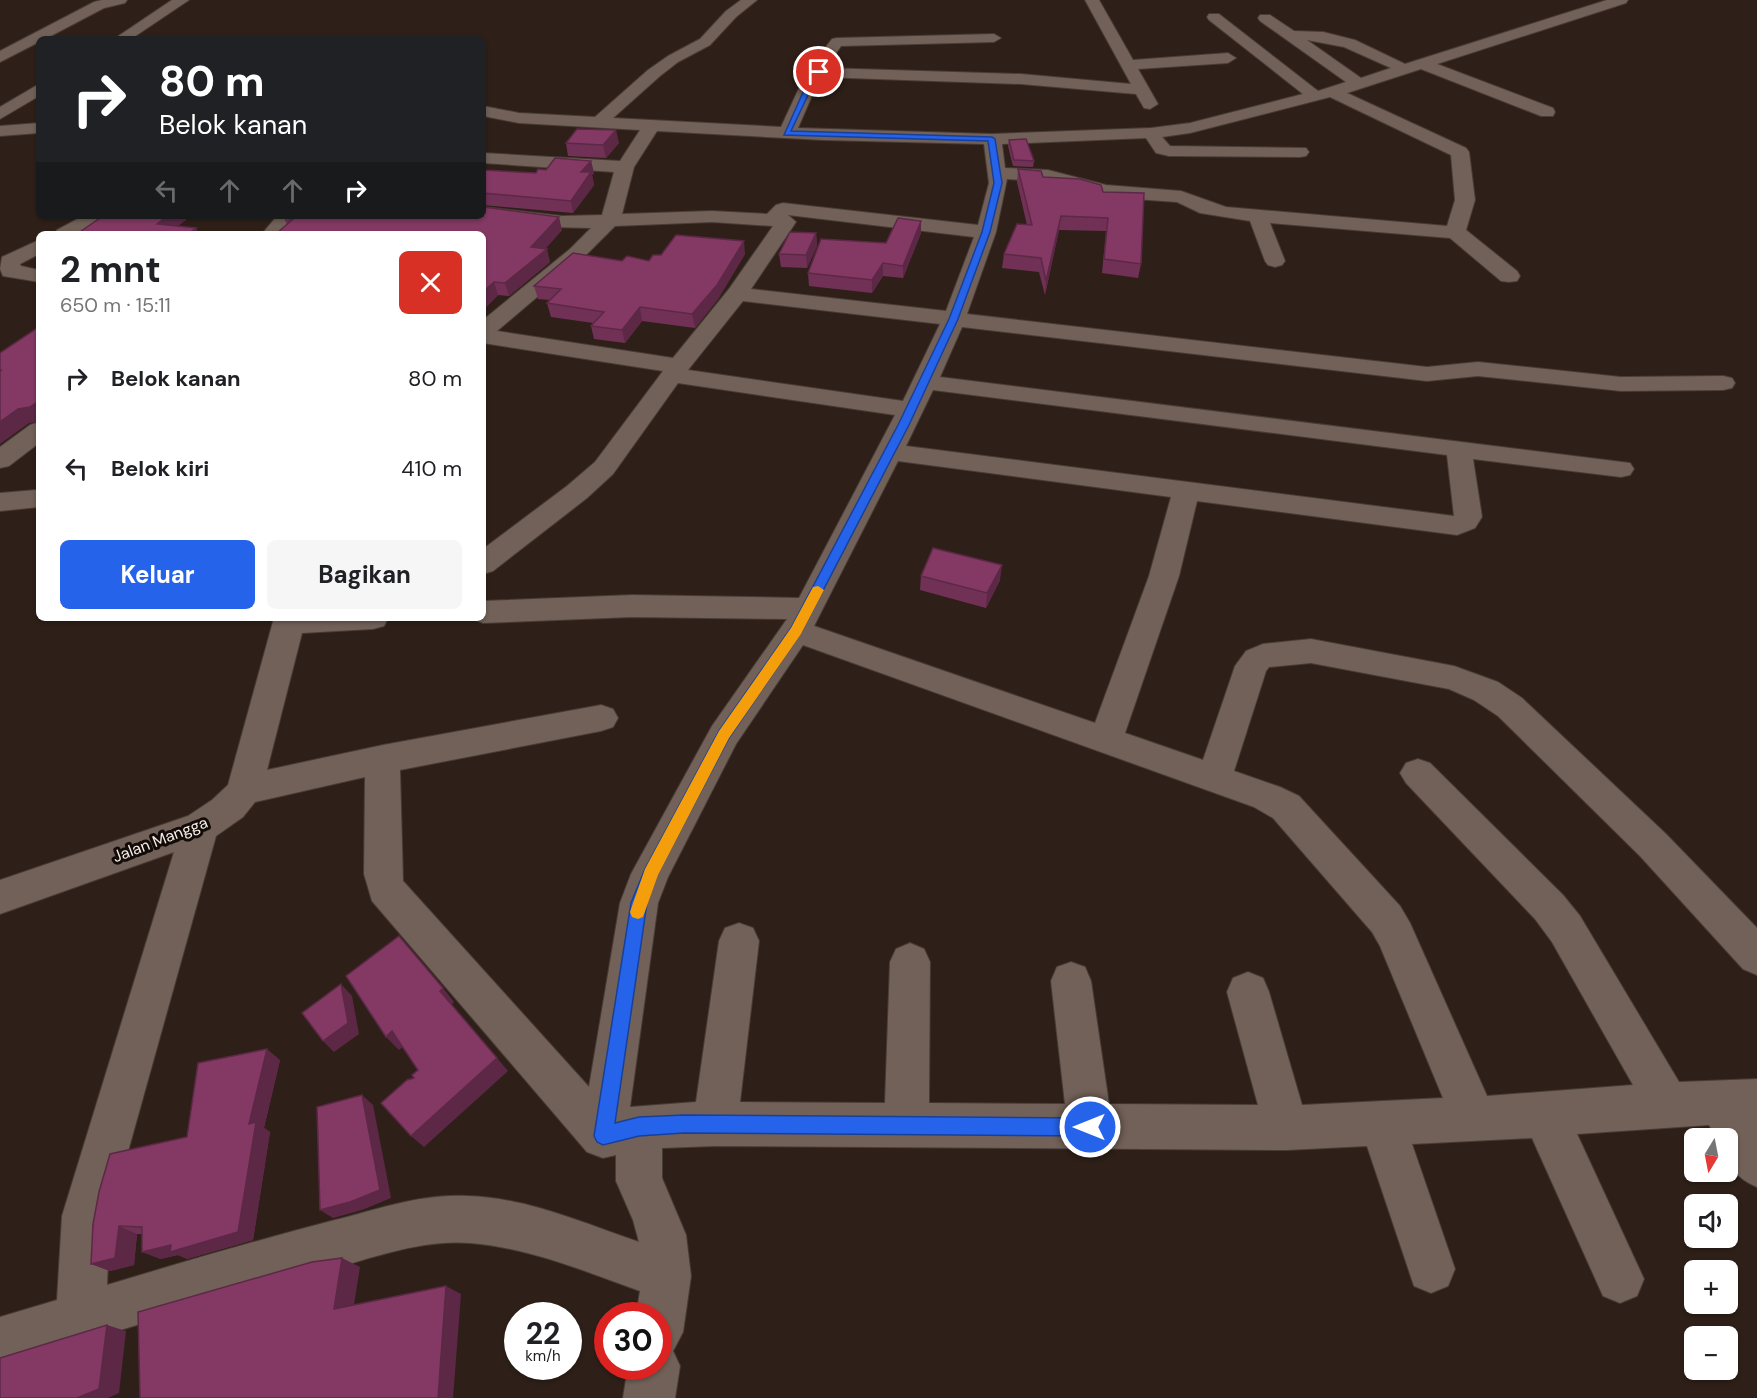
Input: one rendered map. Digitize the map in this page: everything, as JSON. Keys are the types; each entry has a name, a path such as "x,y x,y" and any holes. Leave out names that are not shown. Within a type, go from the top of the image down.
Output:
{"street":[{"path":"40,36 99,5 120,0"},
{"path":"598,123 654,73 673,59 705,42 731,15 750,0"},
{"path":"1092,0 1141,90 1159,132 1162,148 1169,151 1300,152"},
{"path":"486,112 519,118 787,133 992,139 1159,132 1323,94 1621,0"},
{"path":"126,36 178,1"},
{"path":"1214,18 1323,94 1460,152 1465,200 1455,232"},
{"path":"1265,18 1358,83"},
{"path":"1291,35 1320,35 1341,39 1404,69"},
{"path":"0,57 36,38"},
{"path":"787,133 816,72 837,42 994,38"},
{"path":"1124,58 1153,48"},
{"path":"1124,58 1228,57"},
{"path":"1421,63 1547,112"},
{"path":"816,72 1029,80 1141,90"},
{"path":"0,114 36,91"},
{"path":"486,329 577,253 611,219 625,167 651,126"},
{"path":"0,131 36,128"},
{"path":"663,1302 667,1275 662,1235 655,1213 639,1182 621,1131 636,922 644,888 724,735 802,620 925,381 954,319 986,232 998,183 992,139"},
{"path":"486,158 625,167"},
{"path":"998,173 1048,176 1106,191 1181,197 1213,211 1258,217 1438,233 1455,232 1509,276"},
{"path":"772,220 783,209 986,232"},
{"path":"486,213 577,221 668,216 786,222 737,294 604,468 577,492 486,562"},
{"path":"1258,217 1275,261"},
{"path":"70,231 92,219"},
{"path":"275,231 285,219"},
{"path":"36,248 9,261 11,271 36,275"},
{"path":"737,294 1427,374 1478,369 1621,384 1723,382"},
{"path":"486,337 910,410"},
{"path":"925,381 1621,469"},
{"path":"0,460 36,432"},
{"path":"889,452 1457,526 1465,522 1468,517 1459,449"},
{"path":"1106,740 1164,576 1186,492"},
{"path":"0,502 36,499"},
{"path":"486,612 632,606 802,620 1106,740 1266,797 1286,807 1386,920 1402,948 1474,1119"},
{"name":"Jalan Mangga","path":"0,897 200,827 237,802 244,790 288,621"},
{"path":"1214,779 1251,666 1263,656 1311,651 1466,682 1510,707 1676,868 1757,956"},
{"path":"244,790 383,759 601,718"},
{"path":"383,759 383,874 386,889 621,1131"},
{"path":"1418,773 1549,907 1566,929 1668,1104"},
{"path":"81,1317 86,1216 200,827"},
{"path":"715,1124 739,941"},
{"path":"906,1125 910,962"},
{"path":"1071,981 1090,1127"},
{"path":"1248,992 1287,1128"},
{"path":"621,1131 715,1124 1287,1128 1545,1115 1668,1104 1739,1101 1757,1164"},
{"path":"1545,1115 1620,1279"},
{"path":"1382,1123 1431,1269"},
{"path":"0,1342 247,1267 415,1223 467,1219 510,1224 536,1230 667,1275"},
{"path":"649,1398 652,1380"}],"building":[{"path":"577,129 616,130 603,145 566,143"},
{"path":"1026,139 1034,161 1014,160 1009,140"},
{"path":"555,158 591,161 581,172 591,172 571,201 486,193 486,170 536,173 538,169 546,170"},
{"path":"1018,169 1041,171 1043,177 1080,179 1101,185 1103,192 1144,193 1141,264 1104,259 1108,218 1061,216 1046,281 1041,258 1004,254 1017,224 1032,225"},
{"path":"486,207 559,217 531,247 547,249 505,283 494,282 486,289 486,231 279,231 293,219 486,219"},
{"path":"898,218 921,221 903,266 883,263 872,280 808,273 821,239 886,243"},
{"path":"99,219 163,219 157,224 196,228 192,231 81,231"},
{"path":"790,232 816,233 806,255 779,254"},
{"path":"676,235 744,241 717,285 692,314 640,307 622,330 591,326 604,312 547,303 561,289 534,286 573,253 622,261 627,256 649,261 653,255 661,255"},
{"path":"36,329 36,403 30,407 18,409 0,422 0,371 2,370 0,370 0,353"},
{"path":"933,548 1002,565 987,593 921,576"},
{"path":"399,936 443,988 440,991 497,1058 411,1136 381,1103 407,1080 414,1078 412,1075 418,1070 392,1031 386,1037 346,976"},
{"path":"341,984 348,1023 323,1041 302,1013"},
{"path":"267,1049 249,1124 256,1122 238,1232 170,1252 171,1245 142,1252 142,1227 119,1226 115,1258 91,1264 93,1224 110,1154 187,1137 198,1063"},
{"path":"362,1095 380,1190 350,1202 320,1210 317,1107"},
{"path":"342,1258 334,1309 446,1286 438,1398 140,1398 138,1312 312,1262"},
{"path":"107,1325 99,1389 77,1398 0,1398 0,1358"}],"slow traffic":[{"path":"638,912 650,874 724,735 796,631 818,590"}],"route":[{"path":"819,72 816,72 787,133 992,139 998,183 986,232 954,319 903,425 796,631 724,735 644,888 639,903 603,1136 639,1127 684,1124 1090,1127"}]}
